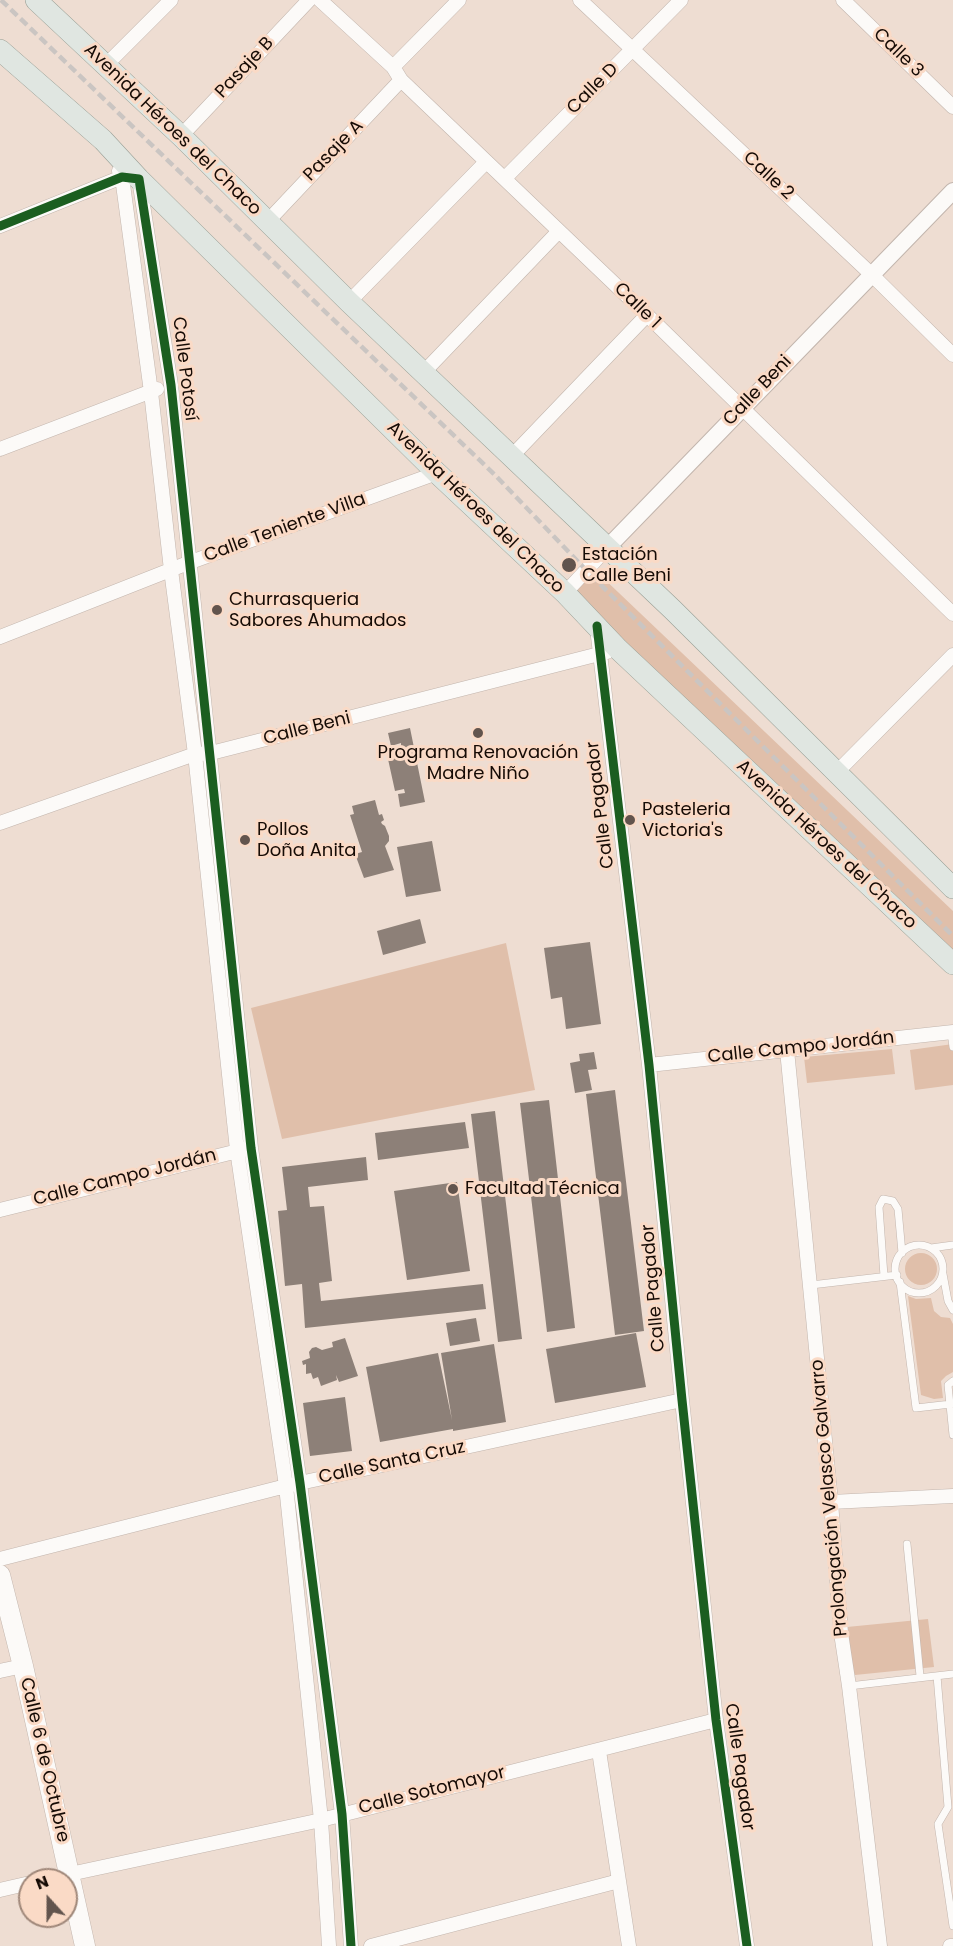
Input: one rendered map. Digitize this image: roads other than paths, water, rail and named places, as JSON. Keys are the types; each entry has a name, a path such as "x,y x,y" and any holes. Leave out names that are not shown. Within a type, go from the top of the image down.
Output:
{"main road":[{"name":"Avenida Héroes del Chaco","path":"36,0 181,136 423,373 608,547 953,888"},
{"name":"Avenida Héroes del Chaco","path":"0,50 103,140 131,178 436,473 565,593 597,626 609,652 953,964"},
{"name":"Calle 6 de Octubre","path":"1,1584 23,1666 69,1868"},
{"name":"Calle 6 de Octubre","path":"78,1912 85,1946"}],"street":[{"path":"105,66 171,0"},
{"name":"Pasaje B","path":"181,136 309,0"},
{"name":"Calle 1","path":"320,0 393,67 401,80 647,315 953,614"},
{"path":"393,67 459,0"},
{"name":"Calle 2","path":"580,0 871,274 953,355"},
{"name":"Calle D","path":"504,178 681,0"},
{"name":"Calle 3","path":"843,0 953,107"},
{"name":"Pasaje A","path":"267,222 401,80"},
{"path":"349,302 486,162"},
{"path":"0,226 131,178 151,392 171,570 244,1149 342,1814 351,1946"},
{"name":"Calle Potosí","path":"131,178 171,385 188,563 211,753 244,1149"},
{"name":"Calle Beni","path":"565,593 953,191"},
{"path":"423,373 559,231"},
{"path":"512,456 647,315"},
{"path":"0,449 171,385"},
{"name":"Calle Teniente Villa","path":"0,637 188,563 436,473"},
{"name":"Calle Beni","path":"0,823 195,754 211,753 609,652"},
{"name":"Calle Pagador","path":"609,652 681,1400 716,1720 747,1946"},
{"path":"837,772 953,655"},
{"name":"Calle Campo Jordán","path":"650,1065 952,1032"},
{"name":"Prolongación Velasco Galvarro","path":"787,1050 811,1285 841,1633 880,1946"},
{"name":"Calle Campo Jordán","path":"0,1210 244,1149"},
{"name":"Calle Santa Cruz","path":"0,1559 293,1485 681,1400"},
{"path":"293,1485 321,1820 329,1946"},
{"path":"831,1502 953,1496"},
{"path":"0,1671 23,1666"},
{"name":"Calle Sotomayor","path":"78,1872 321,1820 716,1720"},
{"path":"599,1751 629,1946"},
{"path":"371,1946 619,1881"},
{"path":"0,1890 18,1886"}],"lane":[{"path":"952,1032 953,1047"},
{"path":"884,1276 879,1207 883,1199 893,1201 898,1209 902,1253"},
{"path":"951,1404 916,1408 897,1260 902,1253 915,1246 931,1248 953,1245"},
{"path":"931,1248 941,1259 948,1302 953,1310"},
{"path":"811,1285 884,1276 898,1279 905,1288 920,1293 934,1287 943,1274"},
{"path":"953,1381 948,1385 953,1435"},
{"path":"907,1544 920,1676"},
{"path":"849,1686 953,1674"},
{"path":"937,1676 948,1807 938,1824 953,1926"}],"railway":[{"path":"1,0 495,475 586,570 953,936"}],"place":[{"name":"Estación Calle Beni","path":"569,565"},
{"name":"Churrasqueria Sabores Ahumados","path":"217,610"},
{"name":"Programa Renovación Madre Niño","path":"478,733"},
{"name":"Pasteleria Victoria's","path":"630,820"},
{"name":"Pollos Doña Anita","path":"245,840"},
{"name":"Facultad Técnica","path":"453,1189"}]}
